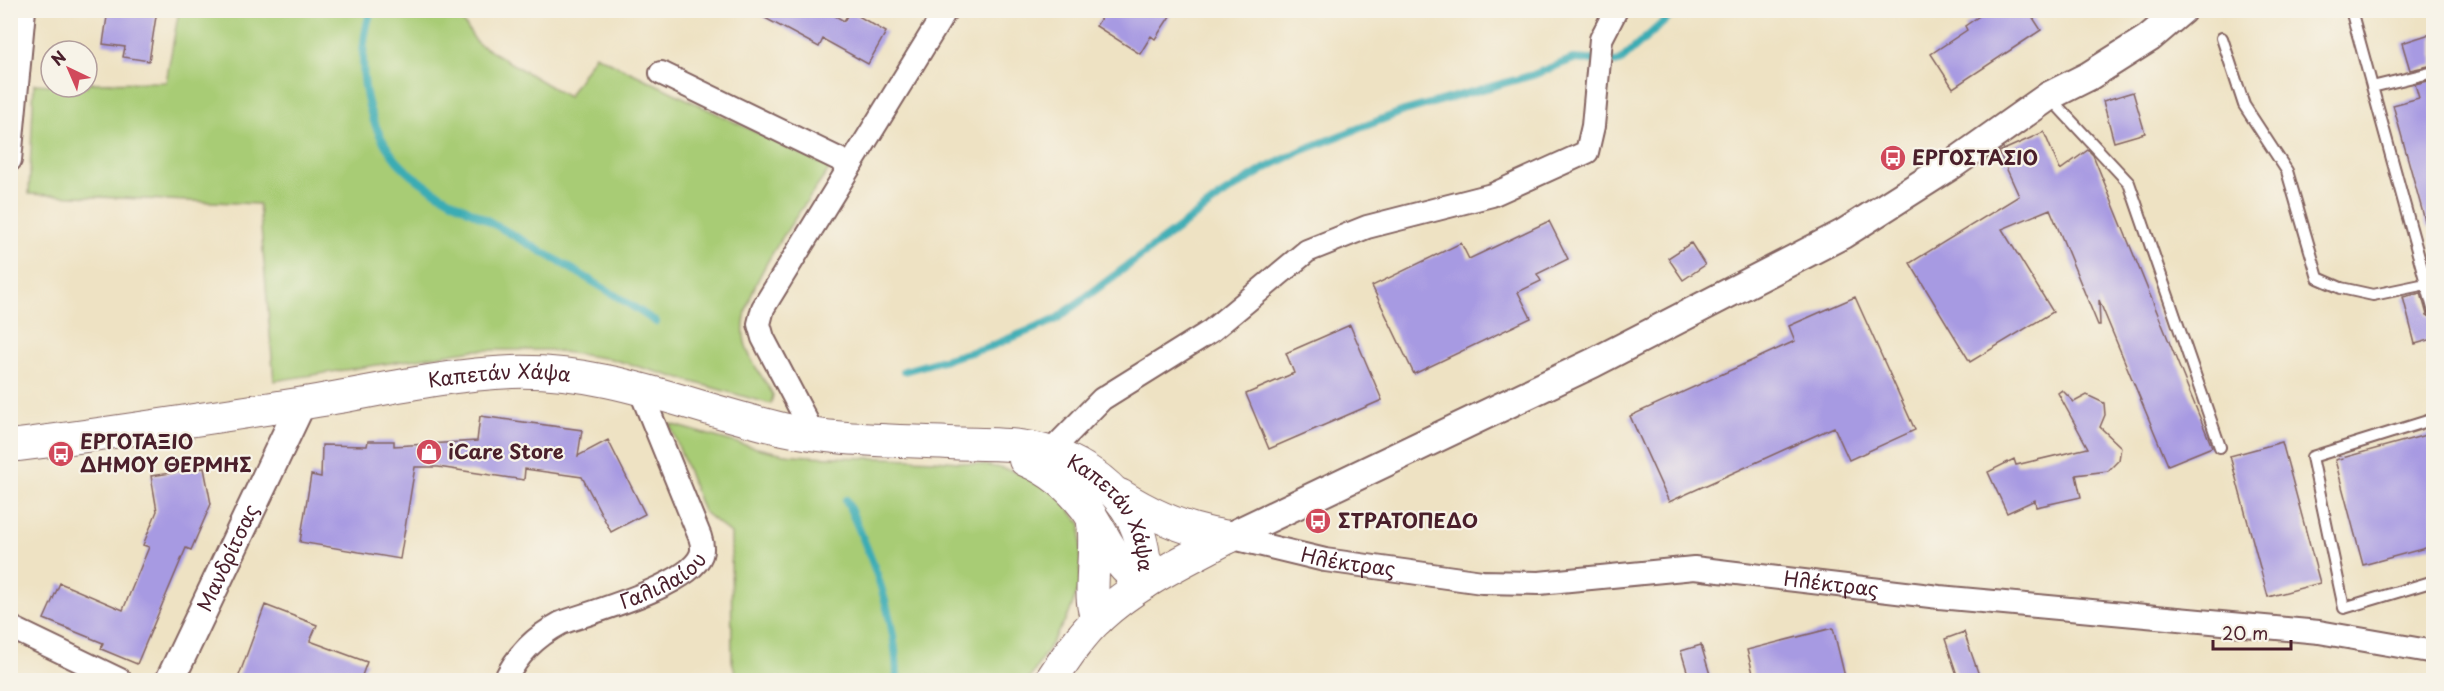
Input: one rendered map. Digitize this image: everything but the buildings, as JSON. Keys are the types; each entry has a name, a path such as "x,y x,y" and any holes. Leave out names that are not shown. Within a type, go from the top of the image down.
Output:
{"main road":[{"name":"Καπετάν Χάψα","path":"10,446 301,404 474,374 565,374 639,387 769,425 814,435 986,446 1021,445 1050,452 1091,472 1120,495 1142,543 1145,555 1145,583"},
{"name":"Καπετάν Χάψα","path":"986,446 1051,473 1074,493 1125,570 1145,583"},
{"path":"1120,495 1156,515 1187,527 1229,537"},
{"path":"1092,517 1096,550 1091,604 1098,619"},
{"path":"1051,681 1098,619 1145,583 1229,537"}],"street":[{"path":"10,160 24,10"},
{"path":"814,435 763,338 759,324 763,308 946,10"},
{"path":"1050,452 1102,399 1211,331 1307,251 1367,227 1492,195 1587,152 1593,126 1601,39 1616,10"},
{"path":"1229,537 1625,347 1697,307 1756,280 1843,234 1953,164 2049,96 2089,76 2149,38 2182,10"},
{"path":"661,73 851,165"},
{"name":"Γαλιλαίου","path":"505,681 525,649 548,630 650,591 685,572 700,558 702,545 700,537 639,387"},
{"name":"Μανδρίτσας","path":"170,681 301,404"},
{"name":"Ηλέκτρας","path":"1229,537 1325,560 1482,582 1539,582 1694,568 1939,597 2319,632 2433,652"},
{"path":"10,627 120,681"}],"lane":[{"path":"2351,10 2430,286 2433,312"},
{"path":"2222,38 2244,105 2287,171 2318,278 2341,288 2373,295 2430,286"},
{"path":"2372,87 2433,72"},
{"path":"2049,96 2129,183 2220,447"},
{"path":"2433,419 2312,457 2344,608 2433,581"}],"green space":[{"path":"179,10 456,11 477,43 568,97 595,55 830,168 773,252 749,300 744,322 745,342 753,363 773,395 771,404 611,359 549,350 474,350 274,381 259,204 29,194 34,84 39,84 39,99 99,99 99,83 166,82"},
{"path":"670,424 742,445 786,454 966,463 1002,468 1032,478 1055,492 1081,524 1080,584 1069,614 1029,680 737,680 732,661 731,534 703,511"}],"waterway":[{"path":"371,10 364,49 365,89 376,127 385,145 397,161 429,188 575,271 656,322"},
{"path":"904,371 989,347 1055,320 1224,194 1266,168 1303,150 1404,111 1533,75 1573,59 1619,62 1677,10"},
{"path":"846,500 874,565 888,611 893,634 897,680"}],"place":[{"name":"ΕΡΓΟΣΤΑΣΙΟ","path":"1893,158"},
{"name":"iCare Store","path":"429,452"},
{"name":"ΕΡΓΟΤΑΞΙΟ ΔΗΜΟΥ ΘΕΡΜΗΣ","path":"61,454"},
{"name":"ΣΤΡΑΤΟΠΕΔΟ","path":"1318,521"}]}
